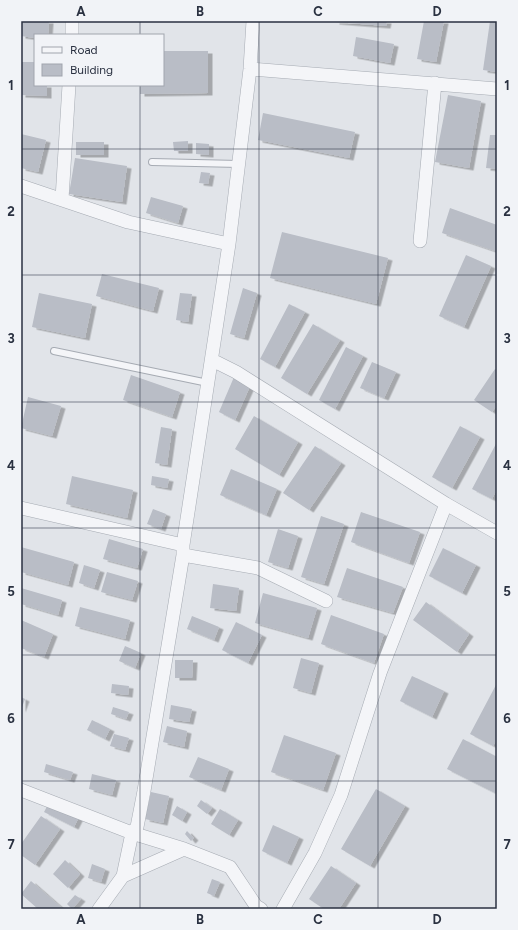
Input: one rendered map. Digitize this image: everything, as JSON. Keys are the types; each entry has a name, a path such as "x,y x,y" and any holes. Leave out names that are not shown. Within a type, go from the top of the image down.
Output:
{"street":[{"path":"72,21 72,34"},
{"path":"99,909 123,876 132,832 137,827 183,550 229,244 250,68 253,21"},
{"path":"250,68 497,89"},
{"path":"420,241 435,83"},
{"path":"62,199 69,86"},
{"path":"21,186 128,222 229,244"},
{"path":"212,360 236,372 446,504 497,533"},
{"path":"283,909 315,853 341,795 380,673 446,504"},
{"path":"21,508 258,568 326,601"},
{"path":"21,790 230,867 256,906 261,909"},
{"path":"123,876 184,849"}],"lane":[{"path":"152,162 239,164"},
{"path":"54,351 208,383"}],"building":[{"path":"21,21 49,21 48,34 34,34 34,38 21,36"},
{"path":"335,21 387,21 386,26"},
{"path":"424,21 444,21 436,62 417,59"},
{"path":"490,21 497,21 497,72 483,70"},
{"path":"356,37 394,44 390,63 353,56"},
{"path":"164,51 208,51 208,93 140,94 140,86 164,86"},
{"path":"21,62 34,62 34,86 47,86 47,96 21,95"},
{"path":"448,95 481,101 469,168 435,162"},
{"path":"263,113 355,132 349,158 258,140"},
{"path":"21,134 46,140 38,172 21,168"},
{"path":"490,135 497,135 497,169 486,168"},
{"path":"188,141 188,151 174,151 173,142"},
{"path":"76,142 104,142 104,155 76,155"},
{"path":"196,143 209,144 209,155 196,154"},
{"path":"75,158 127,166 122,202 69,194"},
{"path":"201,172 210,173 208,184 199,183"},
{"path":"151,197 183,206 178,223 146,213"},
{"path":"450,208 497,225 497,245 495,251 442,233"},
{"path":"282,232 388,258 376,304 270,278"},
{"path":"466,255 491,266 464,327 439,316"},
{"path":"102,274 159,288 153,311 96,296"},
{"path":"243,288 257,293 244,338 230,334"},
{"path":"39,293 92,304 85,338 32,327"},
{"path":"180,293 192,294 188,322 176,320"},
{"path":"289,304 305,312 275,367 260,359"},
{"path":"313,324 340,340 307,394 281,378"},
{"path":"346,347 363,356 335,409 319,400"},
{"path":"372,362 396,372 384,398 360,388"},
{"path":"495,369 497,370 497,405 492,412 474,400"},
{"path":"131,375 180,392 172,417 123,400"},
{"path":"234,377 251,384 235,420 219,412"},
{"path":"28,397 61,406 52,436 21,428"},
{"path":"254,416 298,442 279,475 235,449"},
{"path":"460,426 480,437 452,488 432,477"},
{"path":"161,427 172,429 167,465 155,463"},
{"path":"497,442 497,489 492,499 472,489"},
{"path":"315,446 341,463 309,510 283,493"},
{"path":"231,469 277,489 266,515 220,495"},
{"path":"72,476 133,490 127,518 66,504"},
{"path":"152,476 169,479 167,488 151,485"},
{"path":"153,509 166,514 161,529 147,524"},
{"path":"361,512 420,532 409,563 351,542"},
{"path":"321,516 344,524 324,584 301,577"},
{"path":"278,529 298,536 288,568 268,562"},
{"path":"109,539 143,549 137,568 103,559"},
{"path":"21,547 74,562 68,585 21,572"},
{"path":"443,548 476,565 462,593 429,576"},
{"path":"84,565 100,570 94,588 79,583"},
{"path":"347,568 403,587 393,613 337,597"},
{"path":"107,572 138,581 132,600 101,592"},
{"path":"213,584 239,588 236,611 210,608"},
{"path":"21,588 62,600 58,615 21,604"},
{"path":"263,593 317,608 308,638 255,623"},
{"path":"426,602 469,634 457,652 413,620"},
{"path":"80,607 130,620 125,639 75,626"},
{"path":"331,615 384,634 374,663 321,644"},
{"path":"192,616 219,627 214,640 187,629"},
{"path":"21,620 53,634 44,657 21,648"},
{"path":"236,622 262,635 248,663 222,650"},
{"path":"125,646 141,653 135,668 119,661"},
{"path":"301,658 319,663 311,693 293,688"},
{"path":"175,660 193,660 192,678 175,678"},
{"path":"412,676 444,691 432,717 400,701"},
{"path":"497,683 497,739 493,746 470,734"},
{"path":"112,684 129,686 128,695 111,693"},
{"path":"21,697 25,699 21,710"},
{"path":"171,705 192,709 189,722 169,719"},
{"path":"113,707 129,712 126,719 111,714"},
{"path":"92,720 110,729 105,739 87,730"},
{"path":"167,726 187,731 184,747 163,742"},
{"path":"114,734 129,738 125,750 110,746"},
{"path":"284,735 336,753 323,790 271,772"},
{"path":"463,739 497,757 497,794 447,769"},
{"path":"198,757 229,769 221,790 189,777"},
{"path":"46,764 73,772 70,780 44,772"},
{"path":"92,774 116,780 112,795 89,789"},
{"path":"376,789 405,806 370,866 341,849"},
{"path":"151,792 169,796 163,823 145,819"},
{"path":"51,799 81,813 74,827 44,812"},
{"path":"201,800 212,808 207,814 197,806"},
{"path":"177,806 187,812 182,821 172,815"},
{"path":"220,809 238,820 229,835 211,824"},
{"path":"41,816 60,829 35,865 21,855 21,844"},
{"path":"273,825 299,837 287,863 262,851"},
{"path":"187,831 194,838 191,841 185,834"},
{"path":"65,860 80,874 68,888 53,874"},
{"path":"92,864 105,869 101,882 88,878"},
{"path":"331,866 356,883 339,909 324,909 309,899"},
{"path":"212,879 220,882 214,896 207,893"},
{"path":"31,881 63,909 38,909 21,894"},
{"path":"75,895 81,899 72,909 67,904"}]}
